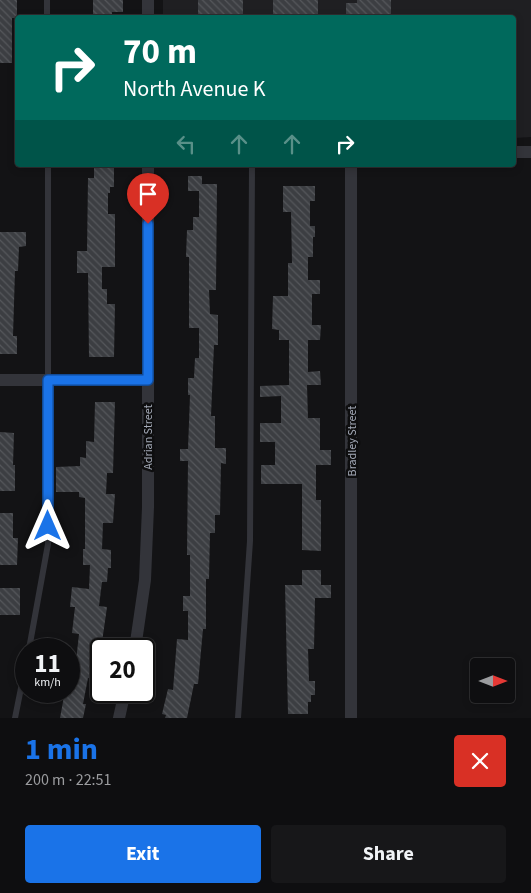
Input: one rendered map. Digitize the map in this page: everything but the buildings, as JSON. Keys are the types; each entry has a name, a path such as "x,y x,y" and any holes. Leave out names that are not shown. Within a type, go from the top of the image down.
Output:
{"street":[{"path":"148,0 148,15"},
{"path":"516,152 531,152"},
{"name":"Adrian Street","path":"137,638 145,580 148,506 148,167"},
{"name":"Bradley Street","path":"351,167 351,718"},
{"path":"0,380 148,380"},
{"path":"119,718 122,703"}],"lane":[{"path":"47,0 47,15"},
{"path":"31,638 48,544 48,167"},
{"path":"238,718 250,541 252,167"},
{"path":"15,718 18,703"}],"shaded area":[{"path":"163,0 531,0 531,137 516,138 516,15 163,15"}],"route":[{"path":"48,526 48,380 148,380 148,224"}]}
